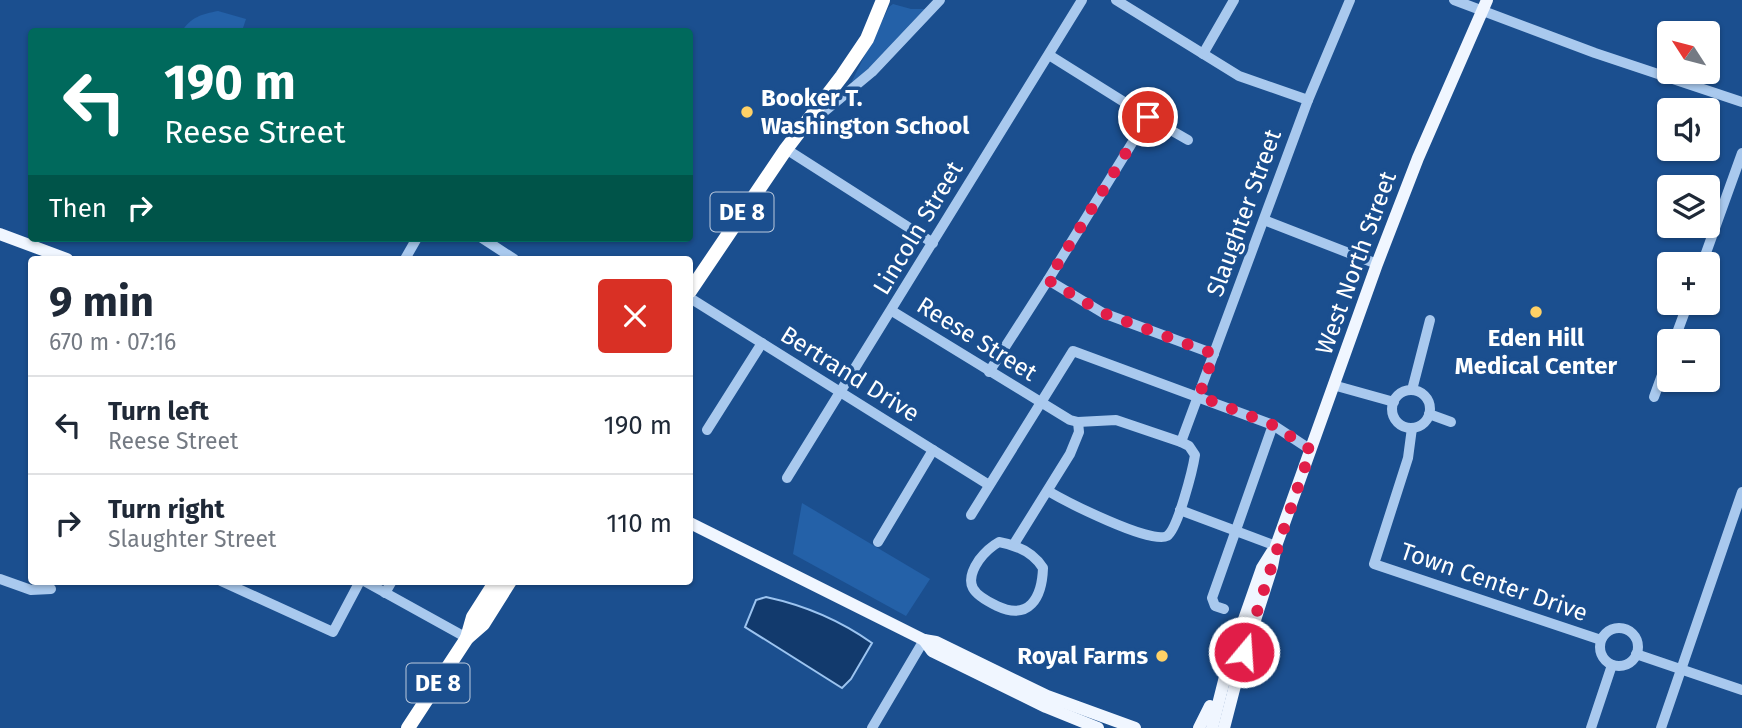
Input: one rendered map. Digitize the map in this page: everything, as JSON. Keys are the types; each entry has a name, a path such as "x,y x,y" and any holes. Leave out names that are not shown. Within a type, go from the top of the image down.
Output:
{"highway":[{"name":"DE 8","path":"693,287 786,149 867,38 883,0"},
{"name":"DE 8","path":"467,638 472,617 493,585"},
{"name":"DE 8","path":"408,728 467,638 483,624 507,585"}],"main road":[{"name":"West North Street","path":"1226,728 1227,713 1276,546 1333,385 1418,158 1485,6"},
{"path":"0,233 59,256"},
{"path":"693,524 924,640 936,642 1047,696 1135,728"},
{"name":"West North Street","path":"1212,728 1223,677 1262,568 1276,546"},
{"path":"924,640 932,651 1035,702 1098,728"},
{"path":"1199,728 1223,677"}],"street":[{"path":"797,135 872,72 940,0"},
{"name":"Lincoln Street","path":"787,478 1082,0"},
{"path":"1116,0 1239,76 1308,100"},
{"path":"1203,54 1234,0"},
{"name":"Slaughter Street","path":"1181,442 1308,100 1350,0"},
{"path":"1454,0 1485,6 1595,53 1742,102"},
{"path":"1049,55 1188,140"},
{"path":"989,372 1148,117"},
{"path":"786,149 933,243"},
{"path":"1706,252 1742,153"},
{"path":"1264,220 1377,264"},
{"path":"488,242 509,256"},
{"path":"1048,280 1103,313 1214,354"},
{"name":"Bertrand Drive","path":"693,300 989,485"},
{"name":"Reese Street","path":"892,311 1040,403 1077,422"},
{"path":"1412,390 1430,320"},
{"path":"707,430 762,343"},
{"name":"Reese Street","path":"971,515 1073,351 1273,425 1311,450"},
{"path":"1333,385 1394,402"},
{"path":"1654,397 1657,389"},
{"path":"1412,390 1421,393 1427,400 1429,414 1423,424 1412,428 1403,426 1392,411 1394,402 1403,392 1412,390"},
{"path":"1429,414 1451,422"},
{"path":"1014,544 1048,491 1078,436 1077,422 1116,420 1181,442 1189,446 1195,455 1180,510 1167,536 1158,538 1071,505 1048,491"},
{"path":"1224,609 1215,606 1212,598 1273,425"},
{"name":"Town Center Drive","path":"1412,428 1408,458 1374,564 1601,640"},
{"path":"878,542 933,450"},
{"path":"1661,728 1742,492"},
{"path":"1180,510 1276,546"},
{"path":"999,542 1014,544 1032,556 1043,568 1038,595 1024,610 1016,612 1005,610 976,594 970,576 988,548 999,542"},
{"path":"0,579 31,590 51,589"},
{"path":"230,585 333,632 360,585"},
{"path":"370,585 467,638"},
{"path":"385,593 390,585"},
{"path":"1613,629 1625,629 1637,642 1636,654 1629,663 1612,665 1600,652 1601,640 1613,629"},
{"path":"872,728 924,640"},
{"path":"1636,654 1742,690"},
{"path":"1591,728 1612,665"}],"shaded area":[{"path":"893,4 911,9 928,9 855,82 852,81 889,7"},
{"path":"218,11 246,19 243,28 184,28 189,22"},
{"path":"802,503 930,579 906,616 793,554"},
{"path":"766,597 821,615 872,643 851,679 842,688 745,627 756,600"}],"place":[{"name":"Booker T. Washington School","path":"747,112"},
{"name":"Eden Hill Medical Center","path":"1536,312"},
{"name":"Royal Farms","path":"1162,656"}],"route":[{"path":"1148,117 1048,280 1103,313 1214,354 1199,396 1273,425 1311,450 1276,546 1272,567 1244,652"}]}
